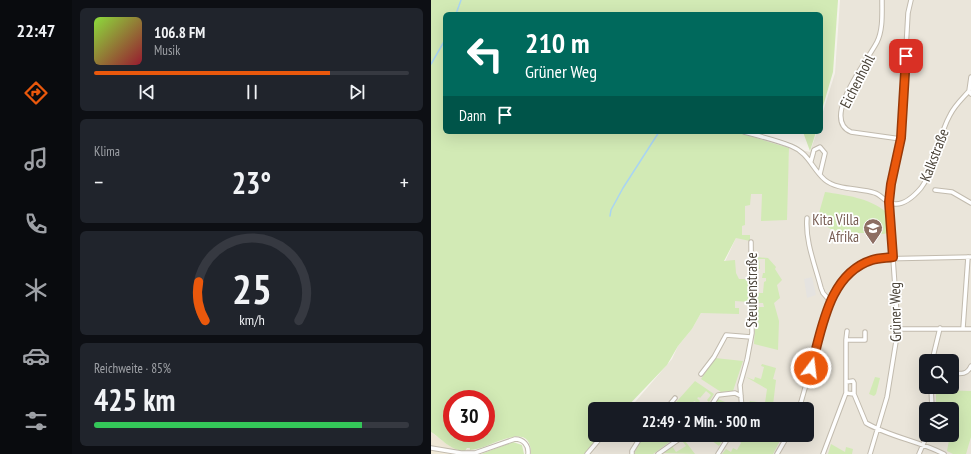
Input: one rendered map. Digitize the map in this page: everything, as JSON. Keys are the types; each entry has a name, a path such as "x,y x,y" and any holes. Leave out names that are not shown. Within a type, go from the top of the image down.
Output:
{"street":[{"name":"Eichenhohl","path":"882,0 879,38 855,77 842,105 840,115 843,126 846,130 851,132 901,138"},
{"name":"Grüner Weg","path":"870,454 891,381 898,329 889,202 891,184 901,138 908,13 911,0"},
{"path":"970,93 971,77"},
{"name":"Kalkstraße","path":"889,202 894,204 904,202 919,190 935,158 949,116 957,104 970,93"},
{"path":"751,134 791,146 811,161 825,180 834,184 862,189 878,194 889,202"},
{"path":"811,161 814,150 817,148 823,149 825,153 821,174"},
{"path":"935,190 952,192 971,203"},
{"path":"807,218 806,230 808,241 821,288 823,294 830,300"},
{"name":"Steubenstraße","path":"741,402 740,385 751,337 751,242"},
{"path":"801,402 830,300 845,278 858,267 871,260 893,257 970,257 963,328"},
{"path":"934,354 940,328"},
{"path":"898,329 971,329"},
{"path":"823,454 846,393 847,332"},
{"path":"846,340 865,340 865,332"},
{"name":"Steubenstraße","path":"701,374 714,357 726,335 751,337"},
{"path":"959,374 964,374 971,366"},
{"path":"846,382 853,381 854,383 854,394 863,420 866,424 923,444 944,454"},
{"path":"714,402 718,396 735,393 741,396"},
{"path":"846,393 854,394"},
{"path":"672,402 675,398"},
{"path":"431,448 445,449 461,453 475,453 515,438 525,444 528,448 528,454"},
{"path":"587,454 597,442"},
{"path":"632,454 632,451 638,442"},
{"path":"658,454 675,442"},
{"path":"718,454 726,442"},
{"path":"777,454 784,442"},
{"path":"919,454 923,444"}],"shaded area":[{"path":"840,0 971,0 971,454 590,454 601,442 814,442 814,402 635,402 672,359 678,346 692,329 701,313 736,238 743,192 787,186 789,147 810,152 816,134 823,134 823,112 835,73"},
{"path":"812,277 816,295 807,298 804,279"},
{"path":"431,432 443,442 460,451 471,448 470,454 431,454"}],"green space":[{"path":"431,0 838,0 833,72 823,106 823,12 443,12 443,134 744,134 789,148 787,220 761,221 762,194 751,194 750,205 745,206 745,225 742,226 742,235 750,235 750,241 736,238 724,261 735,260 736,273 739,279 745,279 749,283 749,302 735,301 735,308 739,308 739,314 701,313 692,329 678,346 667,365 632,402 588,402 588,442 595,442 584,454 531,454 529,443 524,438 517,436 478,449 470,450 470,448 467,448 465,451 455,449 444,442 495,442 495,390 443,390 443,441 431,432"},
{"path":"804,134 815,134 810,151"},
{"path":"825,192 865,200 880,207 886,212 888,233 852,233 831,229 821,220 819,213"},
{"path":"755,257 768,258 776,267 775,269 782,280 777,285 780,298 774,303 779,321 778,350 754,344 756,307 764,307 763,303 756,303 756,293 763,293 764,282 766,281 766,278 762,278 763,273 765,273 765,259 759,259 760,269 756,269"},
{"path":"715,358 743,361 733,391 721,392 701,379"},
{"path":"817,360 826,361 825,374 814,374"},
{"path":"762,364 776,368 773,379 776,380 773,402 765,402 767,389 746,377 754,380 755,377 761,379 764,367 761,366"},
{"path":"875,377 880,378 876,394 874,396 869,394"},
{"path":"695,381 714,394 709,402 707,400 711,395 706,391 700,398 697,398 699,402 676,402"},
{"path":"959,391 971,391 971,437 966,454 953,454 947,451 949,442 959,442 959,402 936,402 936,394 959,394"},
{"path":"718,399 725,402 716,402"},
{"path":"513,442 522,445 524,454 481,454"},
{"path":"669,442 653,454 634,454 639,443"},
{"path":"683,442 686,442 695,454 663,453 672,446 676,452 686,446"},
{"path":"714,442 722,442 719,446"},
{"path":"740,442 779,442 773,454 722,454 726,449 731,452 733,448 737,450"},
{"path":"831,444 845,452 846,447 853,449 852,454 828,454"}],"waterway":[{"path":"457,12 461,0"},
{"path":"431,64 443,43"},
{"path":"610,216 611,210 623,188 658,134"}],"place":[{"name":"Kita Villa Afrika","path":"873,245"}],"route":[{"path":"811,368 830,300 839,286 849,274 866,262 893,257 889,202 894,167 901,138 906,56"}]}
